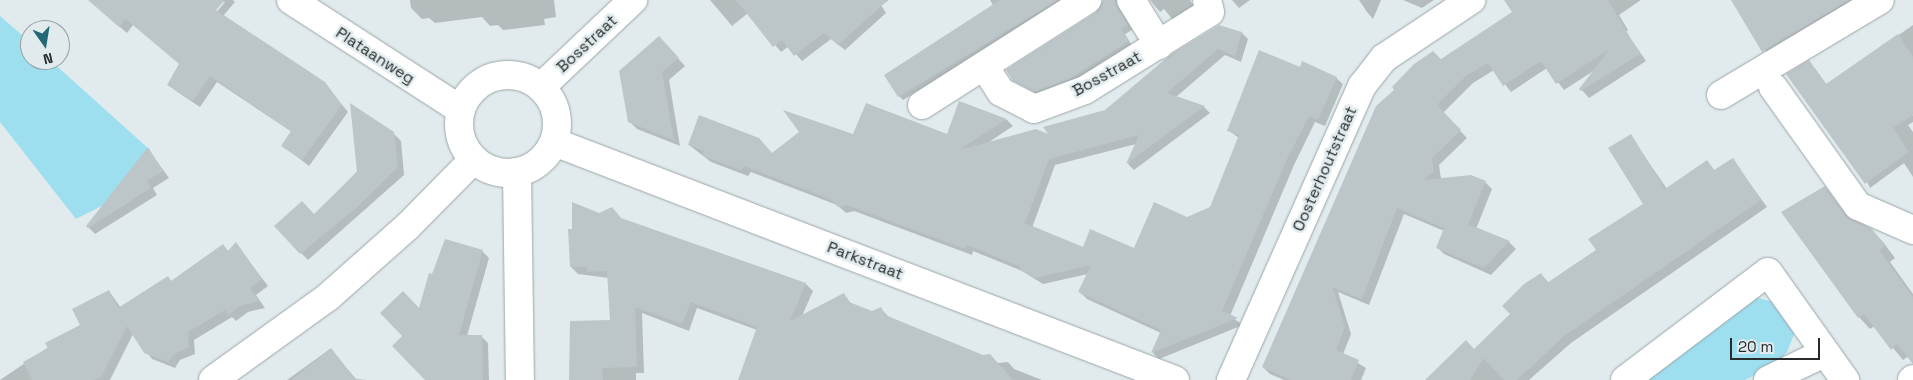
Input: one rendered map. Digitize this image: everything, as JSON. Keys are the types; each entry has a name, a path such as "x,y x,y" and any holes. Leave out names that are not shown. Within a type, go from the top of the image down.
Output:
{"street":[{"name":"Plataanweg","path":"291,0 461,110"},
{"name":"Bosstraat","path":"541,87 633,0"},
{"path":"922,105 1087,0"},
{"name":"Bosstraat","path":"1131,0 1159,45"},
{"name":"Bosstraat","path":"984,66 1000,92 1034,109 1085,90 1159,45 1210,12 1207,0"},
{"name":"Oosterhoutstraat","path":"1231,380 1362,86 1384,58 1471,0"},
{"path":"1721,95 1880,0"},
{"path":"522,76 541,87 556,112 554,142 540,162 517,172 494,171 474,159 462,141 461,110 472,91 489,78 522,76"},
{"path":"1773,88 1858,206 1913,230"},
{"name":"Parkstraat","path":"554,142 1175,380"},
{"path":"213,380 328,298 408,226 474,159"},
{"path":"517,172 520,380"},
{"path":"1625,380 1768,272 1845,380"},
{"path":"1768,380 1824,353"}],"shaded area":[{"path":"0,16 20,33 20,70 61,70 149,149 127,193 76,219 0,122"},
{"path":"1758,298 1774,302 1795,332 1787,352 1774,366 1745,380 1641,380 1749,299"}],"building":[{"path":"88,0 225,0 216,10 325,82 342,105 302,160 281,146 291,131 210,76 193,101 167,85 179,64 126,19 119,27"},
{"path":"736,0 888,0 838,45 824,33 794,56 782,40 773,47"},
{"path":"1000,0 1058,0 898,97 884,75"},
{"path":"1103,0 1115,0 1128,25 1121,29 1129,41 1068,80 1035,92 1013,81 1006,70 1095,13"},
{"path":"1504,0 1608,0 1640,54 1581,91 1579,89 1610,49 1556,84 1541,61 1503,86 1488,63 1466,76 1437,105 1461,130 1432,158 1434,172 1423,180 1471,175 1486,181 1468,224 1510,241 1484,268 1436,248 1444,228 1397,208 1362,299 1332,287 1345,327 1336,350 1359,360 1351,380 1291,380 1262,367 1376,106 1394,90 1392,87 1414,64 1433,51 1441,59 1512,12"},
{"path":"1731,0 1850,0 1762,52"},
{"path":"1219,25 1242,32 1235,56 1218,49 1167,93 1205,106 1126,164 1139,135 1049,159 1025,223 1083,247 1090,229 1134,248 1154,202 1187,217 1210,207 1239,135 1227,131 1259,50 1300,67 1302,61 1337,77 1318,120 1309,116 1287,159 1222,311 1238,318 1151,353 1161,330 1078,292 1091,265 1036,278 1020,270 1021,267 967,245 965,249 847,205 838,207 830,199 744,166 741,170 703,156 704,151 688,145 699,115 759,138 772,153 799,132 783,110 853,134 866,103 947,134 959,101 1007,119 959,150 1036,129 1048,134 1043,127 1105,110 1170,55"},
{"path":"1898,34 1913,57 1913,115 1893,128 1909,152 1865,184 1786,74 1809,60 1826,84"},
{"path":"659,36 679,58 662,72 674,140 628,122 619,71"},
{"path":"350,103 394,132 398,167 356,208 300,254 274,226 302,201 314,214 357,172"},
{"path":"1631,134 1665,189 1707,160 1714,170 1733,158 1761,200 1564,336 1517,380 1504,380 1480,355 1483,359 1470,380 1425,380 1466,340 1474,349 1510,314 1502,306 1524,284 1541,273 1547,283 1596,250 1588,239 1643,204 1608,148"},
{"path":"148,147 163,171 147,181 151,188 88,228 86,226"},
{"path":"1825,186 1846,215 1872,229 1885,246 1879,250 1913,297 1913,364 1897,344 1891,350 1864,314 1858,318 1781,212"},
{"path":"572,202 599,213 612,207 621,218 806,283 790,321 844,293 849,302 872,311 881,307 885,315 983,355 990,354 1013,380 738,380 757,327 691,302 682,324 635,307 637,367 602,368 603,380 569,380 570,321 610,320 607,271 587,272 587,267 570,267 568,229 572,229"},
{"path":"445,239 483,250 459,335 482,335 483,380 425,380 392,346 402,336 380,313 403,291 419,308 429,273 432,274"},
{"path":"236,242 262,279 250,288 259,301 240,306 228,315 225,310 188,332 189,347 174,354 168,362 144,353 127,326 101,377 93,380 32,380 23,362 48,348 45,343 80,325 72,309 109,290 118,308 168,276 171,281 223,244 228,251"},
{"path":"331,348 356,380 291,380"}]}
